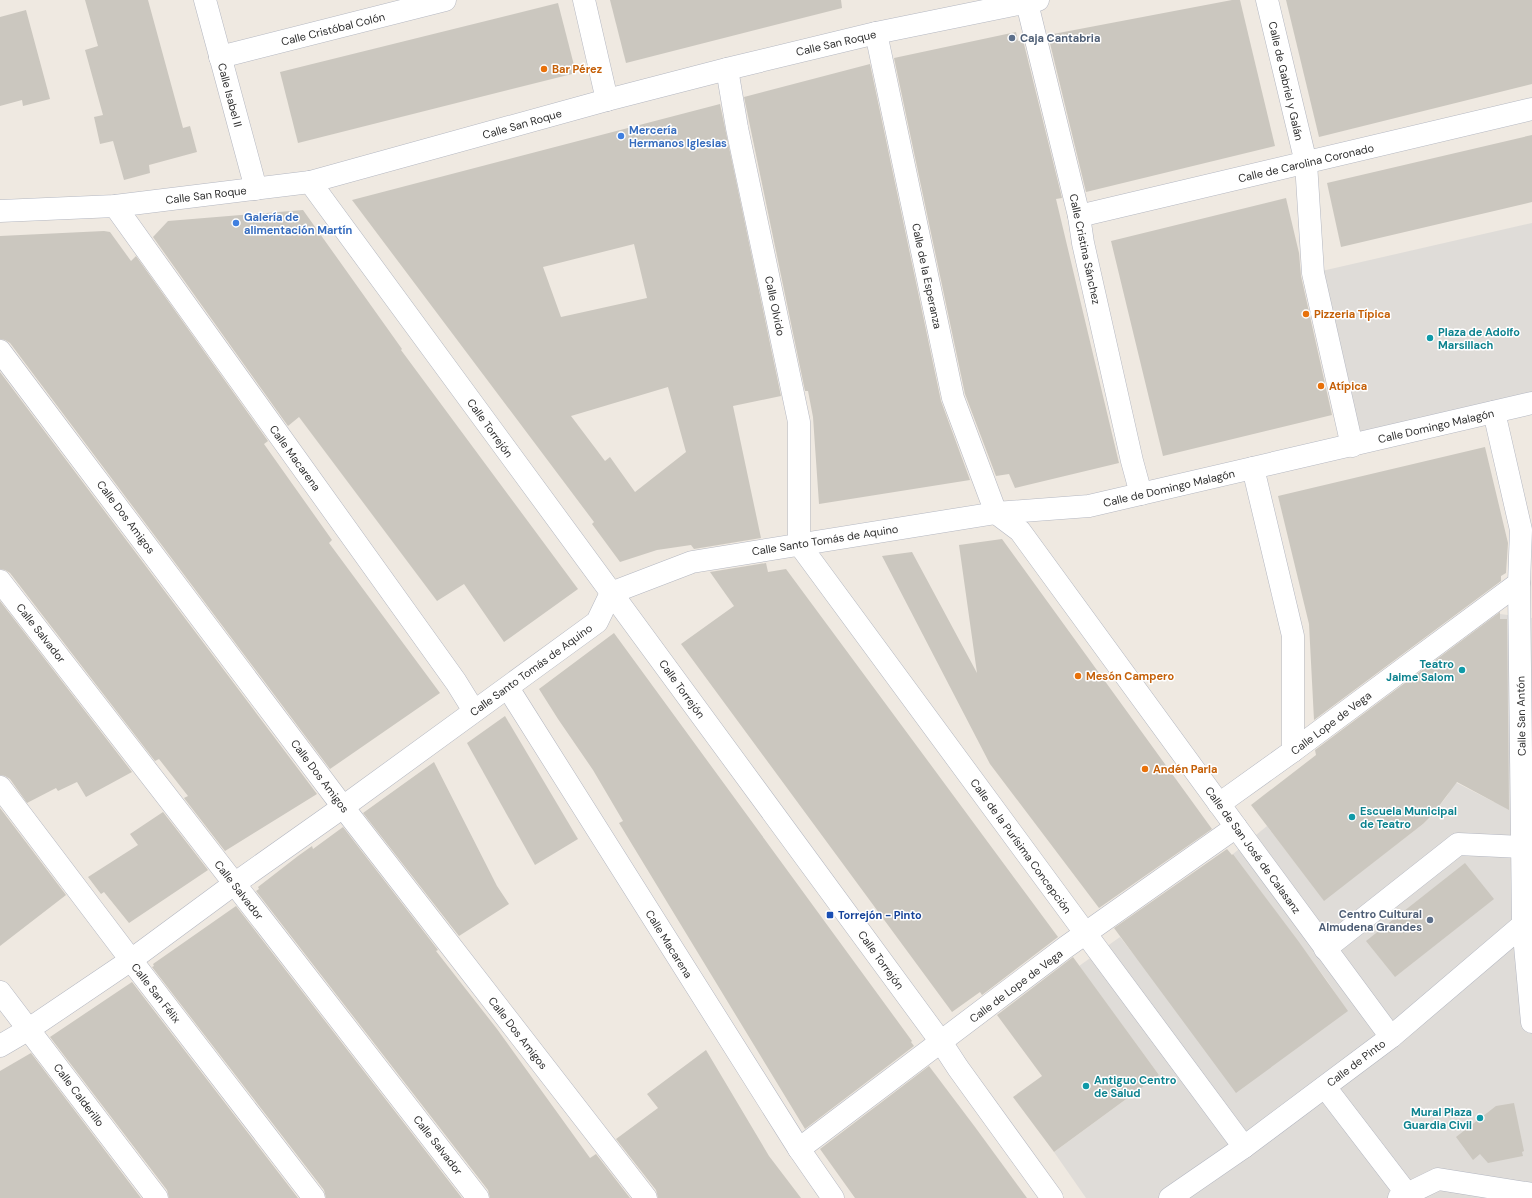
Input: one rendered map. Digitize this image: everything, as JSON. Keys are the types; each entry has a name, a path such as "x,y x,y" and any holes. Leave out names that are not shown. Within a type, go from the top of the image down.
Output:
{"street":[{"name":"Calle Isabel II","path":"205,0 256,189"},
{"name":"Calle Cristóbal Colón","path":"220,57 445,0"},
{"path":"584,0 607,100"},
{"name":"Calle de Gabriel y Galán","path":"1267,0 1306,163 1313,273 1346,447"},
{"name":"Calle San Roque","path":"0,211 115,206 310,182 607,100 727,69 876,33 1033,2"},
{"name":"Calle Cristina Sánchez","path":"1033,2 1079,216 1085,251 1132,461 1141,494"},
{"name":"Calle de la Esperanza","path":"876,33 953,398 996,513"},
{"name":"Calle Olvido","path":"727,69 739,136 799,422 799,544"},
{"name":"Calle de Carolina Coronado","path":"1079,216 1532,109"},
{"name":"Calle Torrejón","path":"310,182 941,1042 958,1068 1052,1198"},
{"name":"Calle Macarena","path":"115,206 456,682 474,711"},
{"name":"Calle Dos Amigos","path":"0,350 343,807 646,1198"},
{"name":"Calle Domingo Malagón","path":"1346,447 1532,403"},
{"name":"Calle San Antón","path":"1494,412 1521,530 1519,583 1522,847 1528,920 1532,1022"},
{"name":"Calle de Domingo Malagón","path":"996,513 1089,506 1346,447"},
{"path":"1253,468 1293,636 1294,751"},
{"name":"Calle Santo Tomás de Aquino","path":"29,1029 131,960 597,622 611,593 692,562 996,513"},
{"name":"Calle de San José de Calasanz","path":"996,513 1020,531 1390,1037"},
{"name":"Calle de la Purísima Concepción","path":"799,544 1244,1147"},
{"name":"Calle Salvador","path":"0,581 478,1198"},
{"name":"Calle Lope de Vega","path":"1220,804 1294,751 1519,583"},
{"name":"Calle Macarena","path":"508,688 799,1149 833,1198"},
{"name":"Calle San Félix","path":"0,787 314,1198"},
{"name":"Calle de Lope de Vega","path":"799,1149 1086,934 1236,827"},
{"path":"1325,949 1458,844 1522,847"},
{"name":"Calle de Pinto","path":"1170,1198 1244,1147 1390,1037 1528,920"},
{"name":"Calle Calderillo","path":"0,992 157,1198"},
{"path":"0,1046 29,1029"},
{"path":"1325,1087 1403,1196 1438,1179 1532,1194"}],"shaded area":[{"name":"Plaza de Adolfo Marsillach","path":"1532,223 1532,403 1352,446 1313,273"},
{"path":"1500,614 1532,618 1532,1198 1086,1198 1054,1152 1159,1075 1079,966 1120,937 1142,965 1347,1011 1328,982 1233,854 1267,826 1324,900 1423,824 1447,796 1455,782 1494,802"}],"building":[{"path":"85,0 148,0 183,128 190,126 197,152 149,165 150,173 124,180 113,141 100,144 94,117 103,115 85,50 98,46"},
{"path":"610,0 841,0 842,8 626,63"},
{"path":"1232,0 1240,0 1275,146 1086,192 1048,35"},
{"path":"1286,0 1532,0 1532,84 1319,137"},
{"path":"558,3 576,73 298,143 280,72"},
{"path":"26,10 50,99 23,106 22,100 0,106 0,17"},
{"path":"1016,32 1018,41 1023,40 1062,198 1056,199 1119,463 1015,488 1009,474 996,476 965,394 894,58"},
{"path":"870,64 941,401 970,480 819,504 813,417 808,391 805,391 744,97"},
{"path":"720,104 781,396 733,406 761,538 694,549 691,545 657,550 620,562 592,524 594,522 352,200","holes":["634,244 647,298 561,317 543,267","668,387 686,452 635,492 610,457 605,461 571,416"]},
{"path":"1532,135 1532,202 1341,247 1327,183"},
{"path":"1286,198 1299,253 1301,276 1332,415 1163,456 1111,241"},
{"path":"303,210 402,349 401,350 578,589 504,642 464,584 437,601 299,417 288,426 153,237 168,221"},
{"path":"104,231 110,232 131,261 136,256 268,441 264,444 332,540 329,543 440,693 330,769 10,343 0,339 0,236"},
{"path":"0,372 317,794 225,851 184,798 188,796 159,759 155,761 10,573 0,569"},
{"path":"1485,447 1508,543 1506,573 1501,576 1501,581 1314,720 1309,624 1278,496"},
{"path":"1002,539 1212,829 1099,908 990,764 882,556 912,552 977,673 959,545"},
{"path":"766,563 768,572 786,569 1058,937 982,995 980,992 952,1012 681,644 734,606 710,572"},
{"path":"0,601 132,772 86,797 77,782 58,791 56,788 27,803 10,779 0,775"},
{"path":"1500,612 1500,619 1507,619 1509,810 1457,782 1433,814 1423,824 1324,901 1251,805 1316,755 1315,750"},
{"path":"614,633 912,1041 911,1042 914,1046 805,1129 619,823 623,821 593,770 539,689"},
{"path":"505,716 578,839 535,865 467,743"},
{"path":"434,762 497,886 509,904 459,936 363,813"},
{"path":"0,808 66,895 0,946"},
{"path":"163,812 208,870 129,923 104,892 101,894 88,877 138,845 130,834"},
{"path":"343,827 438,950 436,951 497,1029 590,1158 596,1154 630,1198 490,1198 488,1190 256,891 259,889 258,887 298,856 312,846 313,849"},
{"path":"1227,849 1232,855 1233,854 1299,942 1348,1011 1236,1093 1114,928"},
{"name":"Centro Cultural Almudena Grandes","path":"1465,863 1494,899 1395,977 1366,941"},
{"path":"236,906 462,1198 326,1198 324,1190 152,967 154,966 153,964"},
{"path":"1073,957 1159,1075 1054,1152 1013,1097 1042,1076 997,1015"},
{"path":"132,982 298,1198 169,1198 167,1190 50,1037"},
{"path":"706,1050 769,1156 801,1198 658,1198 656,1190 616,1139 658,1108 647,1094"},
{"path":"31,1053 141,1198 0,1198 0,1071"},
{"path":"929,1066 1027,1198 855,1198 820,1149"},
{"path":"1514,1103 1524,1151 1522,1152 1523,1156 1488,1163 1480,1154 1473,1160 1456,1137 1496,1106"}],"place":[{"name":"Caja Cantabria","path":"1012,38"},
{"name":"Bar Pérez","path":"544,69"},
{"name":"Mercería Hermanos Iglesias","path":"621,136"},
{"name":"Galería de alimentación Martín","path":"236,223"},
{"name":"Pizzeria Típica","path":"1306,314"},
{"name":"Plaza de Adolfo Marsillach","path":"1430,338"},
{"name":"Atípica","path":"1321,386"},
{"name":"Teatro Jaime Salom","path":"1462,670"},
{"name":"Mesón Campero","path":"1078,676"},
{"name":"Andén Parla","path":"1145,769"},
{"name":"Escuela Municipal de Teatro","path":"1352,817"},
{"name":"Torrejón - Pinto","path":"830,915"},
{"name":"Centro Cultural Almudena Grandes","path":"1430,920"},
{"name":"Antiguo Centro de Salud","path":"1086,1086"},
{"name":"Mural Plaza Guardia Civil","path":"1480,1118"}]}
